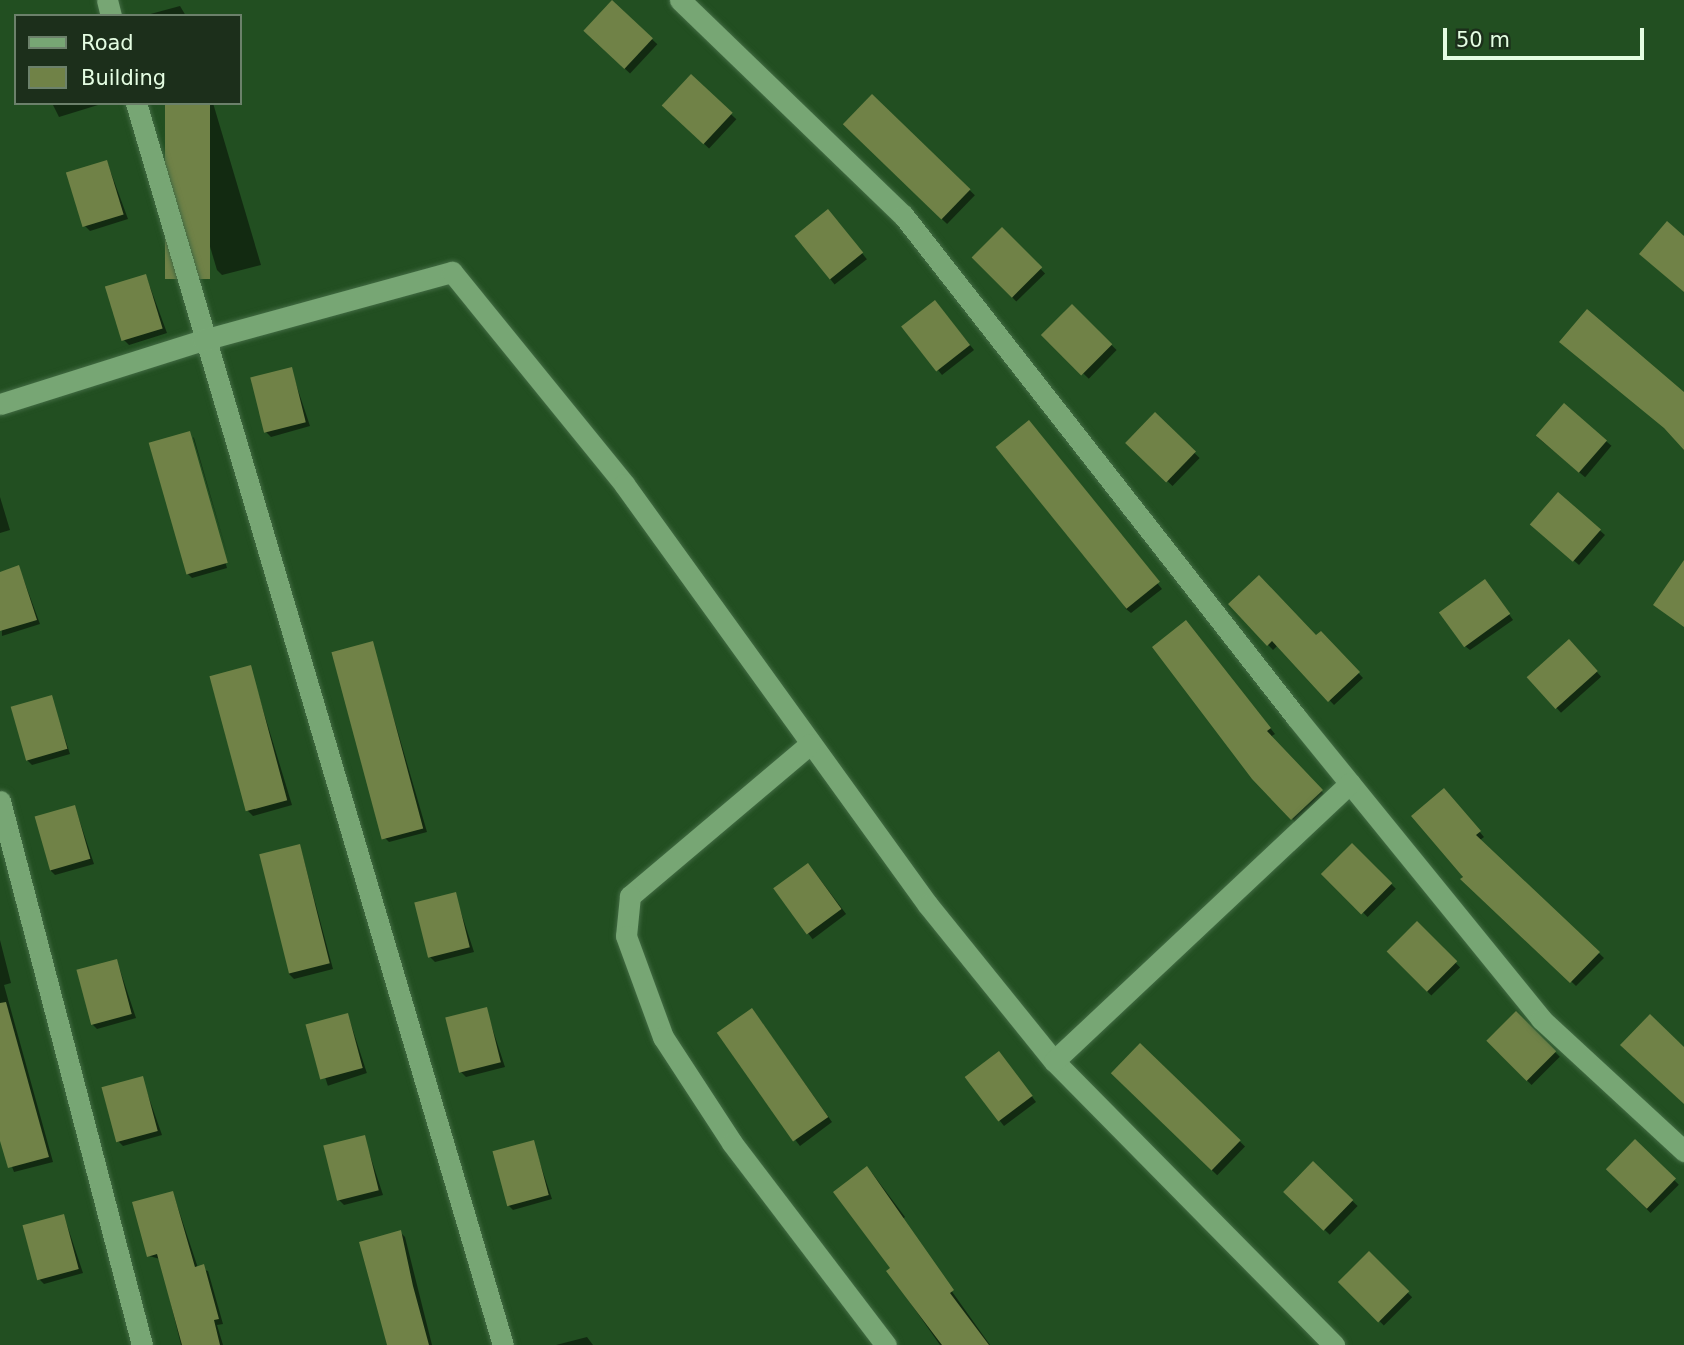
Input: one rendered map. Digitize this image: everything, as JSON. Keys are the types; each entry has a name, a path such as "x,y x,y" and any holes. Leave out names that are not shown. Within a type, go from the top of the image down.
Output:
{"street":[{"path":"680,0 903,215 1350,783 1541,1019 1684,1151"},
{"path":"137,105 503,1345"},
{"path":"0,404 204,340 452,272 624,484 928,905 1054,1061 1334,1345"},
{"path":"810,744 630,896 626,936 663,1037 732,1143 886,1345"},
{"path":"1054,1061 1350,783"},
{"path":"0,801 142,1345"}],"building":[{"path":"612,0 653,38 624,69 583,31"},
{"path":"691,74 733,113 703,144 662,105"},
{"path":"872,94 971,189 941,219 843,124"},
{"path":"165,105 210,105 210,279 165,279"},
{"path":"107,160 124,215 83,227 66,173"},
{"path":"828,209 863,253 830,280 795,236"},
{"path":"1667,221 1684,236 1684,292 1639,254"},
{"path":"1002,227 1042,267 1012,298 972,257"},
{"path":"146,274 163,329 122,341 105,287"},
{"path":"935,300 970,345 936,371 901,326"},
{"path":"1072,304 1112,344 1081,375 1041,335"},
{"path":"1587,309 1684,392 1684,450 1664,428 1559,342"},
{"path":"292,367 306,422 264,433 250,377"},
{"path":"1564,403 1607,440 1579,473 1536,435"},
{"path":"1155,412 1196,452 1166,483 1125,443"},
{"path":"1029,420 1160,582 1126,609 996,447"},
{"path":"190,431 228,563 186,575 149,443"},
{"path":"1558,492 1601,529 1573,562 1530,524"},
{"path":"1684,560 1684,627 1653,605"},
{"path":"19,565 37,620 0,631 0,572"},
{"path":"1259,575 1316,635 1321,631 1360,672 1328,702 1272,641 1267,646 1228,604"},
{"path":"1485,579 1510,614 1464,647 1439,613"},
{"path":"1186,620 1271,728 1267,731 1323,790 1291,820 1252,779 1152,647"},
{"path":"1569,639 1598,671 1555,709 1527,677"},
{"path":"373,641 423,828 382,840 331,652"},
{"path":"251,665 287,800 246,811 209,676"},
{"path":"52,695 67,749 26,761 11,707"},
{"path":"1444,788 1481,831 1476,835 1600,952 1570,983 1460,879 1463,877 1411,816"},
{"path":"75,805 90,859 50,870 35,817"},
{"path":"1352,843 1392,883 1361,914 1321,874"},
{"path":"300,844 330,963 289,974 259,854"},
{"path":"808,863 842,909 807,934 773,888"},
{"path":"456,892 470,947 428,958 414,902"},
{"path":"1417,921 1457,961 1427,992 1387,951"},
{"path":"117,959 132,1014 91,1025 76,970"},
{"path":"6,1002 49,1157 8,1168 0,1141 0,1003"},
{"path":"487,1007 501,1062 459,1073 445,1017"},
{"path":"752,1008 828,1117 793,1142 717,1033"},
{"path":"1516,1011 1556,1051 1527,1081 1486,1041"},
{"path":"348,1013 363,1068 320,1079 305,1024"},
{"path":"1650,1014 1684,1047 1684,1104 1620,1045"},
{"path":"1140,1043 1241,1140 1212,1170 1111,1073"},
{"path":"999,1051 1033,1096 998,1122 965,1077"},
{"path":"143,1076 158,1131 116,1142 101,1087"},
{"path":"365,1135 379,1190 337,1201 323,1145"},
{"path":"1635,1139 1676,1179 1647,1209 1606,1169"},
{"path":"534,1140 549,1195 507,1206 492,1151"},
{"path":"1313,1161 1353,1200 1323,1231 1283,1192"},
{"path":"867,1166 954,1290 950,1293 989,1345 942,1345 886,1271 890,1268 833,1192"},
{"path":"173,1191 195,1267 204,1264 219,1319 214,1320 220,1345 182,1345 157,1254 147,1257 132,1202"},
{"path":"64,1214 79,1269 37,1280 22,1225"},
{"path":"401,1230 429,1345 387,1345 359,1242"},
{"path":"1369,1251 1409,1291 1378,1322 1338,1282"}]}
